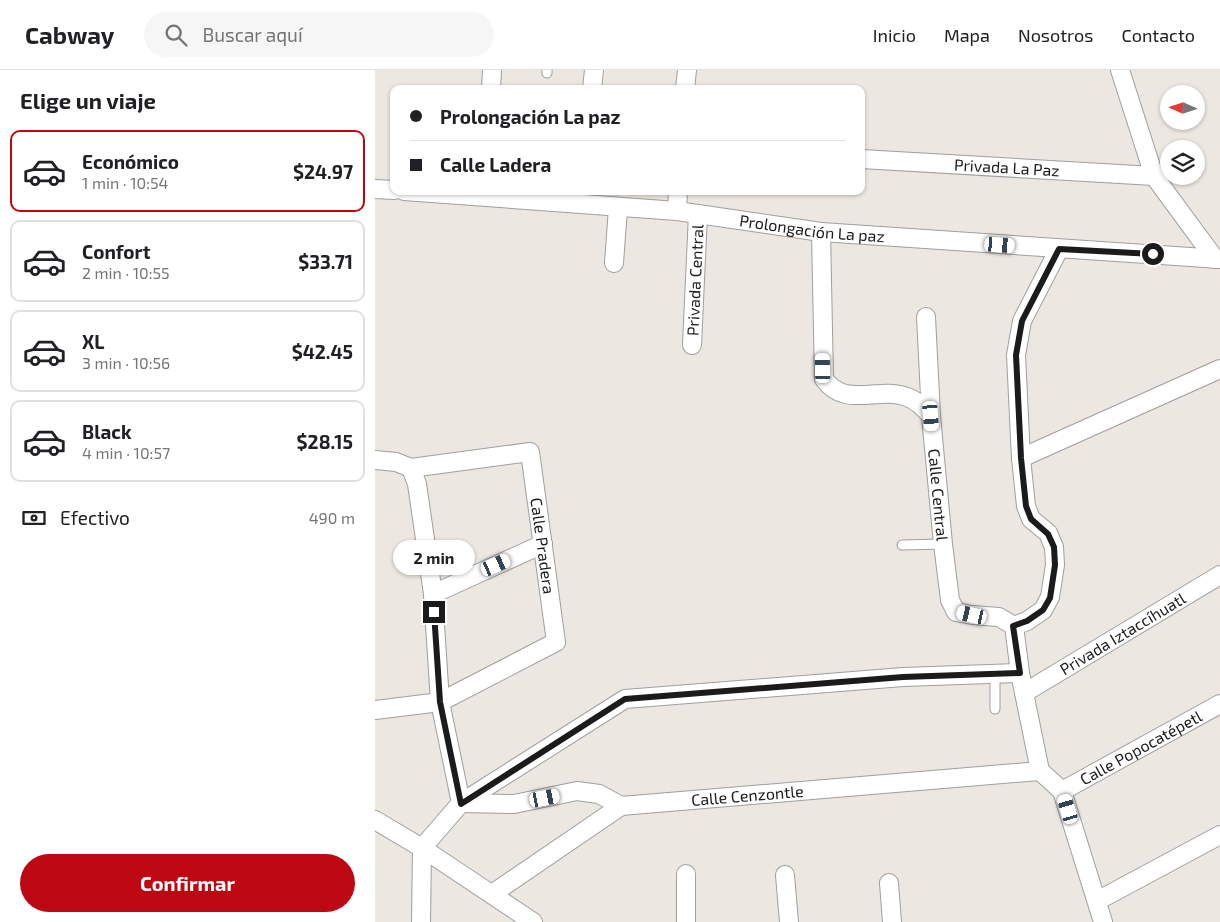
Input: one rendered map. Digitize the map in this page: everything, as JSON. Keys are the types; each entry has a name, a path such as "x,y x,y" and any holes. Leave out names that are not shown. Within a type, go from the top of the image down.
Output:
{"street":[{"path":"491,70 491,85"},
{"path":"592,85 594,70"},
{"path":"685,85 687,70"},
{"path":"1120,70 1154,176 1218,259"},
{"name":"Privada La Paz","path":"865,159 1154,176"},
{"path":"375,189 390,190"},
{"name":"Prolongación La paz","path":"510,195 584,198 618,208 698,214 821,232 1218,259"},
{"path":"677,212 678,195"},
{"path":"614,263 618,208"},
{"name":"Privada Central","path":"692,345 698,214"},
{"path":"821,232 824,379 830,388 839,393 907,396 919,402 931,416"},
{"path":"1059,249 1022,321 1016,355 1021,458 1026,506 1031,519 1048,534 1054,547 1055,565 1050,598 1043,610 1027,621 1013,626 1020,673 1040,771 1062,791 1102,922"},
{"name":"Calle Central","path":"926,317 931,416 950,600 956,612 999,617 1013,626"},
{"path":"1021,458 1220,369"},
{"name":"Calle Pradera","path":"411,468 530,452 557,642 440,702"},
{"path":"375,460 396,462 411,468 417,484 433,594 440,702 461,804"},
{"path":"433,594 543,544"},
{"name":"Privada Iztaccíhuatl","path":"1024,693 1220,574"},
{"path":"421,922 422,848 461,804 625,699 903,677 1020,673"},
{"path":"375,710 440,702"},
{"name":"Calle Popocatépetl","path":"1062,791 1220,704"},
{"name":"Calle Cenzontle","path":"621,806 1040,771"},
{"path":"461,804 513,804 577,791 599,794 621,806 492,894"},
{"path":"375,820 492,894 511,915 533,922"},
{"path":"1097,901 1220,836"},
{"path":"686,874 686,922"},
{"path":"785,875 789,922"},
{"path":"889,883 892,922"}],"lane":[{"path":"902,545 943,544"},
{"path":"995,674 995,709"}],"route":[{"path":"434,612 440,702 461,804 625,699 903,677 1020,673 1013,626 1027,621 1043,610 1050,598 1055,565 1054,547 1048,534 1031,519 1026,506 1021,458 1016,355 1022,321 1059,249 1153,254"}]}
